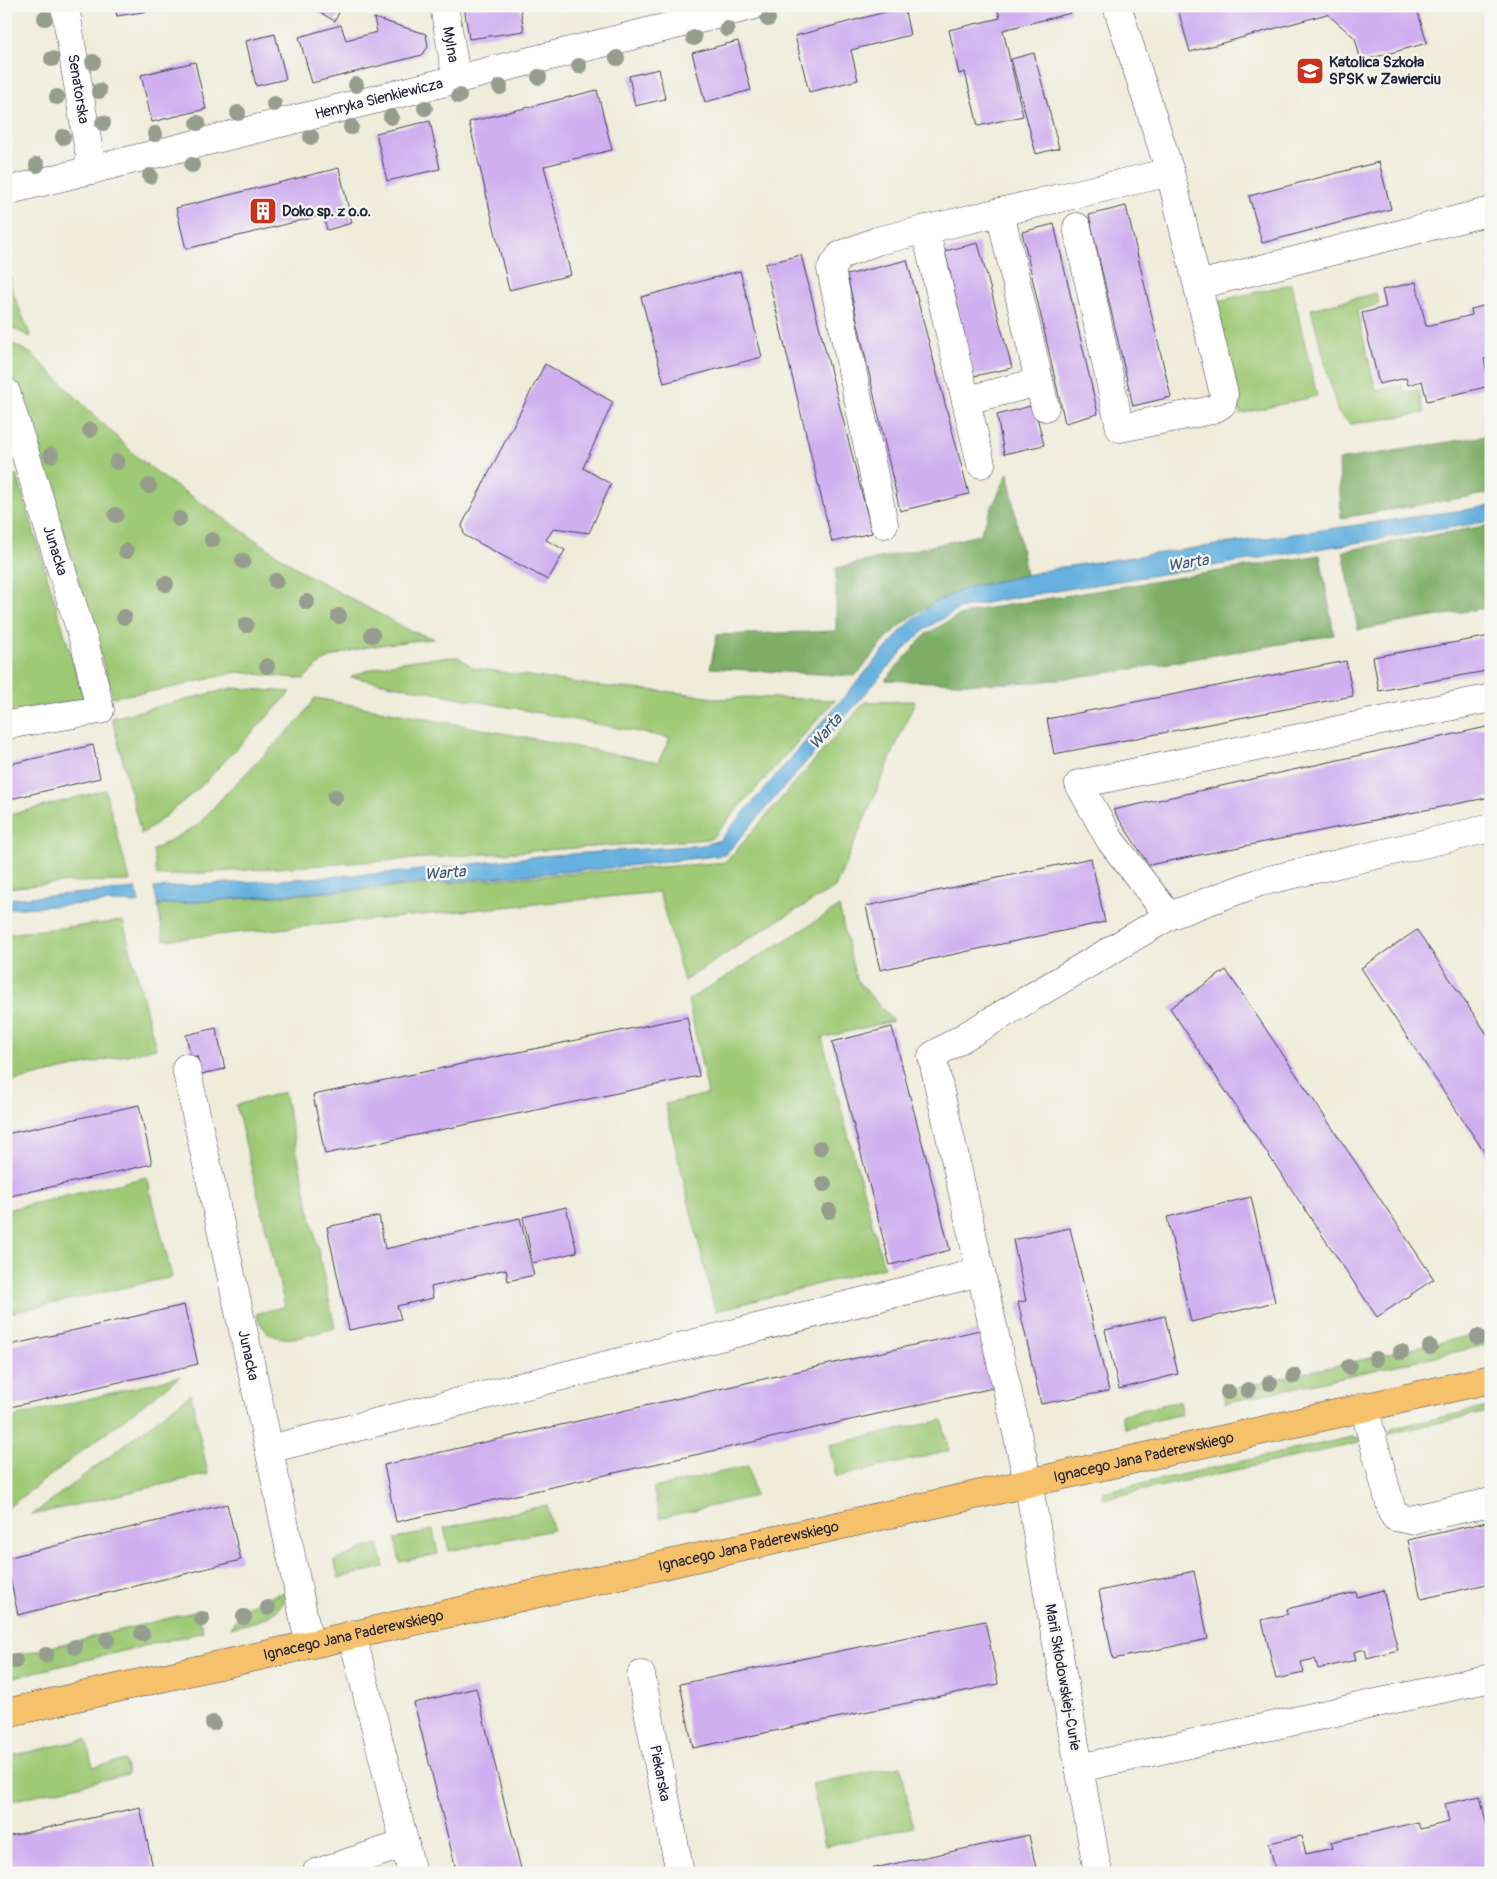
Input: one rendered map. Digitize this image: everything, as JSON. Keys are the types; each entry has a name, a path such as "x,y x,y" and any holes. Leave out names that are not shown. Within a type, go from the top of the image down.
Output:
{"main road":[{"name":"Ignacego Jana Paderewskiego","path":"6,1713 309,1643 1491,1378"}],"street":[{"name":"Senatorska","path":"65,6 92,170"},
{"name":"Mylna","path":"444,6 456,81"},
{"name":"Henryka Sienkiewicza","path":"6,191 456,81 752,6"},
{"path":"1078,227 1120,428 1212,410 1222,404 1224,394 1170,172 1117,6"},
{"path":"884,524 831,269 841,255 877,241 1170,172"},
{"path":"1198,285 1491,211"},
{"path":"967,400 1042,394 1000,212"},
{"path":"925,229 981,464"},
{"name":"Junacka","path":"6,392 86,648 100,710 6,725"},
{"path":"1491,698 1079,784 1110,840 1169,916 1260,882 1491,828"},
{"name":"Marii Skłodowskiej-Curie","path":"1098,1873 1028,1482 932,1056 1169,916"},
{"name":"Junacka","path":"186,1068 309,1643"},
{"path":"269,1449 981,1272"},
{"path":"1364,1407 1395,1517 1410,1520 1491,1502"},
{"path":"352,1634 412,1873"},
{"name":"Piekarska","path":"641,1674 680,1873"},
{"path":"1079,1768 1491,1678"},
{"path":"316,1873 405,1844"}],"green space":[{"path":"7,228 12,290 31,337 6,325"},
{"path":"1291,284 1317,396 1240,414 1214,302"},
{"path":"1376,293 1379,304 1357,311 1376,390 1402,385 1405,393 1418,389 1424,413 1351,424 1338,413 1311,309"},
{"path":"6,340 32,354 136,456 164,478 306,574 407,629 434,639 362,648 335,656 324,661 304,679 237,672 167,689 113,697 67,541 6,367"},
{"path":"1491,435 1491,493 1341,518 1339,460"},
{"path":"1008,473 1026,575 963,591 934,603 905,622 891,634 855,676 710,668 717,635 836,631 836,568 979,535"},
{"path":"17,475 84,699 6,713 6,478"},
{"path":"1491,525 1491,607 1358,630 1343,551"},
{"path":"1320,555 1334,635 1121,671 1038,682 980,684 885,680 926,634 956,617 983,609"},
{"path":"458,657 474,668 598,686 683,693 719,699 748,697 835,700 711,839 157,876 153,850 198,825 228,791 301,718 315,698 658,762 670,738 351,677 390,664 431,658"},
{"path":"232,688 291,692 200,787 156,824 141,834 112,718"},
{"path":"915,701 835,888 770,925 684,981 659,892 164,940 158,905 726,862 865,702"},
{"path":"105,790 130,881 69,882 6,888 6,816"},
{"path":"839,907 856,979 893,1021 822,1038 884,1267 715,1311 665,1104 708,1094 688,1000"},
{"path":"123,921 156,1048 6,1083 6,934"},
{"path":"284,1092 335,1328 289,1338 270,1334 262,1326 256,1314 285,1306 236,1105"},
{"path":"147,1177 172,1277 6,1314 6,1210"},
{"path":"1491,1331 1491,1344 1225,1403 1222,1391"},
{"path":"181,1376 6,1509 6,1419"},
{"path":"191,1394 208,1474 32,1515"},
{"path":"1179,1401 1182,1414 1125,1428 1121,1415"},
{"path":"1491,1406 1491,1411 1389,1434 1393,1428"},
{"path":"942,1420 949,1451 836,1477 829,1445"},
{"path":"1352,1437 1359,1439 1359,1443 1103,1499 1103,1492"},
{"path":"748,1466 755,1496 660,1518 653,1488"},
{"path":"547,1505 553,1530 449,1551 444,1528"},
{"path":"433,1530 438,1554 400,1562 395,1539"},
{"path":"378,1543 384,1567 339,1578 334,1561"},
{"path":"288,1592 284,1601 273,1614 257,1621 230,1628 247,1607 270,1596"},
{"path":"198,1611 203,1632 6,1679 6,1658"},
{"path":"86,1739 93,1767 125,1760 128,1774 6,1802 6,1757"},
{"path":"901,1766 913,1827 825,1846 812,1784"}],"water":[{"name":"Warta","path":"1491,506 1491,521 1000,600 959,609 928,627 907,646 725,855 601,869 158,905 154,888 403,872 540,856 703,845 720,840 903,629 933,603 967,588 1062,567"},
{"path":"136,889 139,903 115,902 6,909 6,899"}],"building":[{"path":"115,6 162,6 162,9 117,16"},
{"path":"308,6 342,6 335,21"},
{"path":"464,6 520,6 524,31 469,39"},
{"path":"997,6 1070,6 1071,13 1003,30 1023,116 978,126 965,72 959,74 949,30 1000,18"},
{"path":"1177,6 1416,6 1427,43 1361,61 1355,38 1327,14 1190,52"},
{"path":"904,7 910,35 851,50 858,80 809,92 795,36"},
{"path":"374,18 426,34 428,47 422,55 312,83 299,37 341,25 346,40 377,32"},
{"path":"275,34 286,79 256,86 246,41"},
{"path":"738,41 751,90 705,102 692,53"},
{"path":"1034,53 1059,148 1036,154 1011,59"},
{"path":"195,62 206,109 152,122 141,75"},
{"path":"659,69 665,99 635,106 629,76"},
{"path":"597,90 612,150 544,166 571,275 509,290 469,122"},
{"path":"430,121 440,169 387,181 376,133"},
{"path":"1379,162 1391,209 1262,243 1249,196"},
{"name":"Doko sp. z o.o.","path":"339,168 352,223 327,230 323,215 186,249 176,208"},
{"path":"1126,206 1171,397 1133,406 1089,215"},
{"path":"1054,224 1098,414 1065,423 1022,232"},
{"path":"978,243 1012,368 974,376 945,251"},
{"path":"801,255 872,533 832,542 765,264"},
{"path":"907,260 969,494 900,511 847,275"},
{"path":"740,271 762,357 664,383 641,297"},
{"path":"1416,282 1426,326 1472,315 1471,309 1491,304 1491,357 1484,359 1490,386 1427,401 1422,381 1408,385 1406,378 1379,384 1362,313 1386,307 1382,290"},
{"path":"545,364 613,402 583,468 611,484 589,533 554,528 546,540 565,550 548,580 464,535 462,525"},
{"path":"1034,405 1044,445 1004,454 997,415"},
{"path":"1491,636 1491,670 1379,691 1373,657"},
{"path":"1346,661 1353,696 1054,754 1047,719"},
{"path":"1491,726 1491,797 1149,865 1113,810"},
{"path":"93,745 100,778 6,800 6,765"},
{"path":"1091,858 1105,922 880,970 866,906"},
{"path":"1417,930 1491,1040 1491,1162 1361,968"},
{"path":"1226,970 1434,1279 1377,1317 1170,1008"},
{"path":"687,1017 699,1076 325,1154 313,1095"},
{"path":"892,1027 950,1250 890,1265 832,1042"},
{"path":"216,1028 225,1069 201,1074 197,1056 191,1057 186,1035"},
{"path":"139,1105 152,1164 6,1197 6,1134"},
{"path":"1251,1197 1275,1302 1191,1322 1167,1217"},
{"path":"566,1207 577,1252 533,1263 523,1217"},
{"path":"379,1216 385,1249 520,1218 534,1275 508,1281 506,1269 431,1287 433,1298 397,1306 401,1319 349,1330 327,1227"},
{"path":"1070,1228 1109,1391 1041,1404 1018,1302 1026,1301 1013,1240"},
{"path":"184,1305 198,1364 6,1408 6,1346"},
{"path":"1165,1316 1178,1374 1119,1389 1105,1330"},
{"path":"980,1330 993,1388 396,1522 384,1465"},
{"path":"227,1504 241,1560 18,1615 6,1558"},
{"path":"1491,1521 1491,1583 1421,1599 1408,1540"},
{"path":"1194,1571 1208,1639 1113,1659 1099,1591"},
{"path":"1383,1590 1398,1650 1367,1658 1365,1649 1354,1652 1356,1660 1318,1669 1315,1659 1301,1662 1304,1673 1276,1679 1262,1620 1288,1614 1287,1609 1356,1592 1357,1597"},
{"path":"985,1621 998,1684 693,1748 680,1684"},
{"path":"476,1688 522,1873 457,1873 414,1703"},
{"path":"1480,1796 1491,1844 1491,1873 1276,1873 1269,1843 1301,1836 1306,1854 1333,1848 1331,1842 1418,1822 1420,1829 1449,1822 1445,1804"},
{"path":"140,1807 154,1873 6,1873 6,1837"},
{"path":"1029,1835 1037,1873 856,1873 856,1872"}],"place":[{"name":"Katolica Szkoła SPSK w Zawierciu","path":"1310,71"},
{"name":"Doko sp. z o.o.","path":"263,211"}]}
